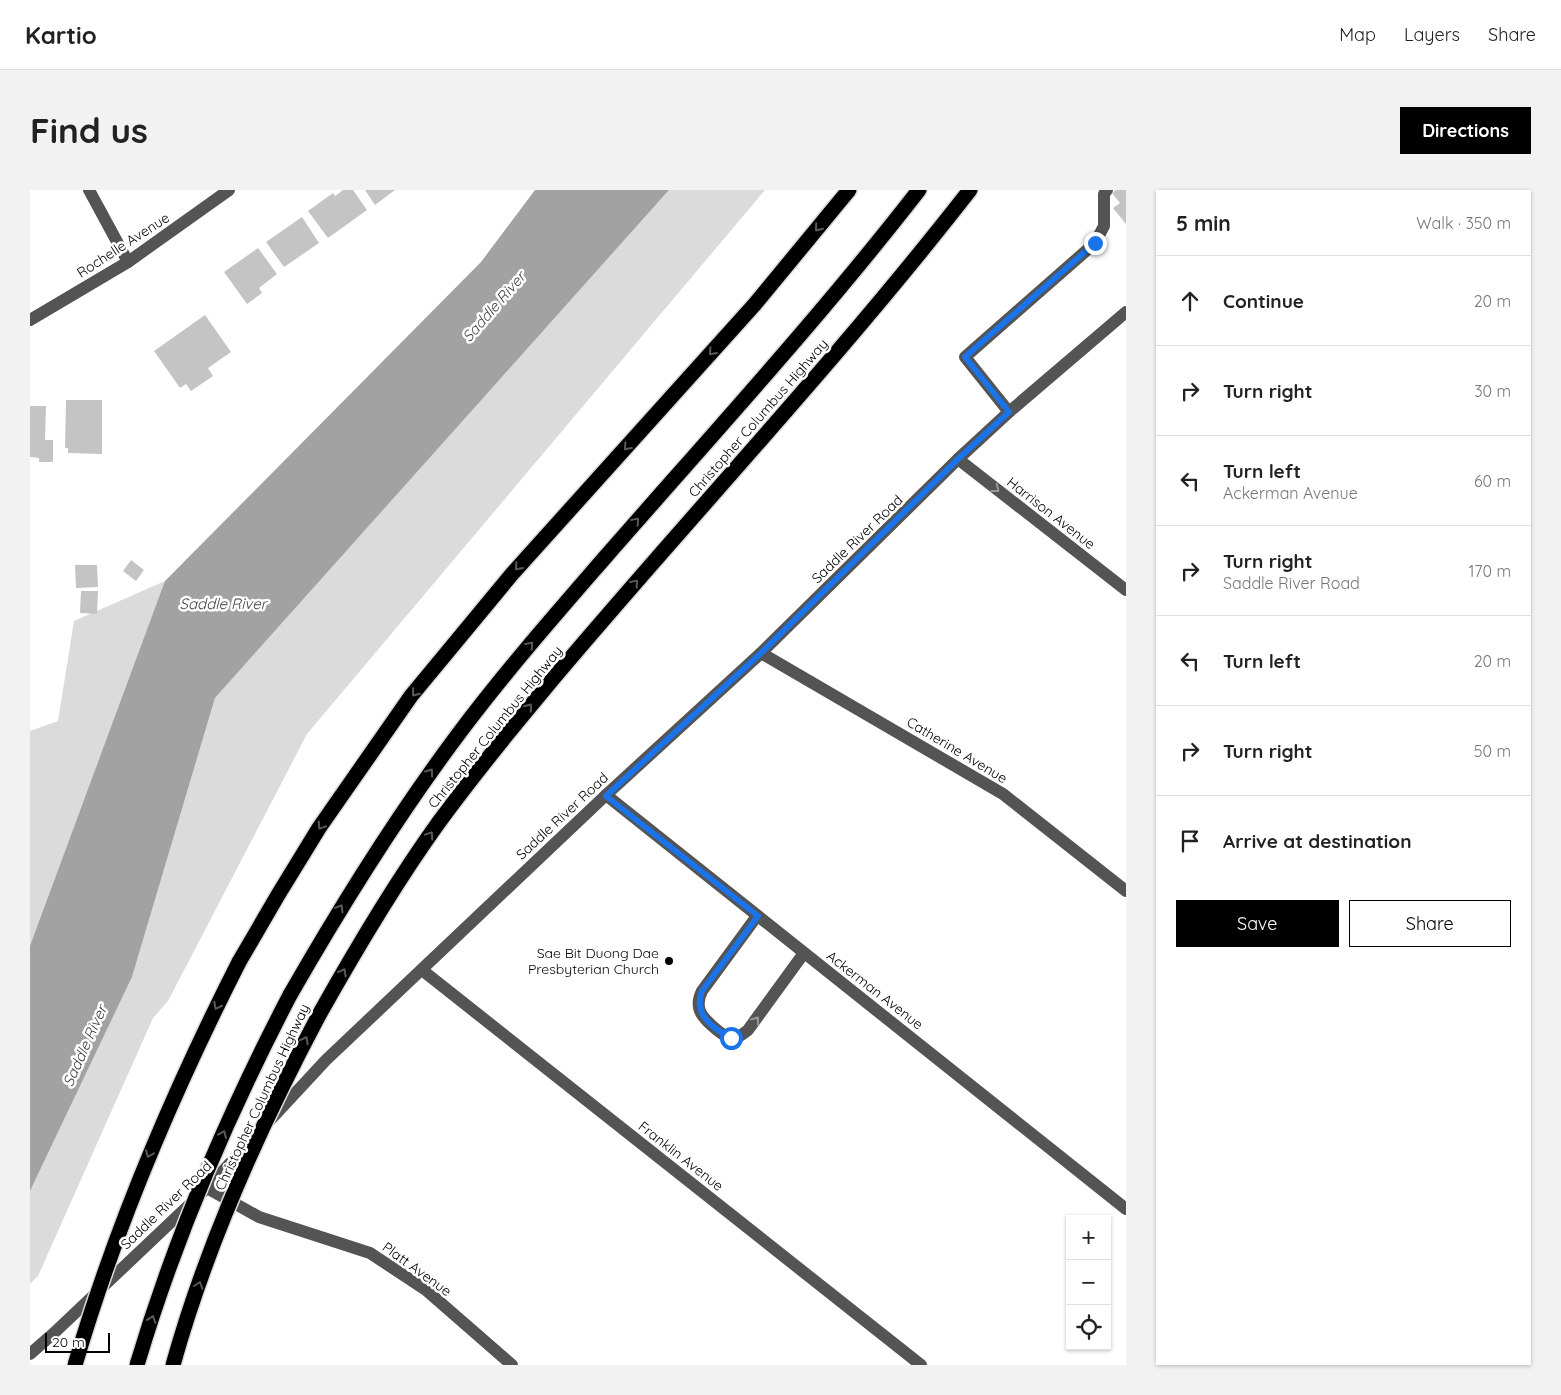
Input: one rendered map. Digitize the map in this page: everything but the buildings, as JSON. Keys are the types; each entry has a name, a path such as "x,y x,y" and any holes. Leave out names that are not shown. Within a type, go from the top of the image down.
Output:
{"highway":[{"path":"76,1365 109,1258 168,1108 239,962 319,828 412,696 512,574 755,304 848,190"},
{"name":"Christopher Columbus Highway","path":"137,1365 172,1260 201,1184 232,1112 290,996 367,865 411,798 508,671 818,313 919,190"},
{"name":"Christopher Columbus Highway","path":"173,1365 202,1276 260,1133 319,1015 351,957 393,889 438,824 486,760 587,639 874,310 970,190"}],"street":[{"path":"89,190 128,262"},
{"name":"Rochelle Avenue","path":"30,320 128,262 229,190"},
{"path":"1009,412 965,357 1095,243 1104,226 1104,194 1107,190"},
{"name":"Saddle River Road","path":"30,1354 207,1188 326,1060 761,653 958,459 1009,412 1126,312"},
{"name":"Harrison Avenue","path":"958,459 1126,590"},
{"name":"Catherine Avenue","path":"761,653 1003,794 1126,891"},
{"name":"Ackerman Avenue","path":"606,796 1126,1208"},
{"path":"758,916 702,991 698,1000 700,1011 721,1033 731,1038 740,1036 748,1030 804,953"},
{"name":"Franklin Avenue","path":"422,970 921,1365"},
{"name":"Platt Avenue","path":"207,1188 259,1217 370,1253 426,1290 512,1365"}],"shaded area":[{"path":"669,190 765,190 307,734 168,1001 153,1018 38,1276 30,1284 30,1191 132,977 215,698"},
{"path":"165,581 30,989 30,731 58,721 74,621"}],"water":[{"name":"Saddle River","path":"535,190 669,190 215,698 132,977 30,1191 30,946 165,581 481,262"}],"place":[{"name":"Sae Bit Duong Dae Presbyterian Church","path":"669,961"}],"route":[{"path":"731,1038 721,1033 710,1023 700,1011 698,1000 702,991 758,916 606,796 761,653 958,459 1009,412 965,357 1095,243"}]}
